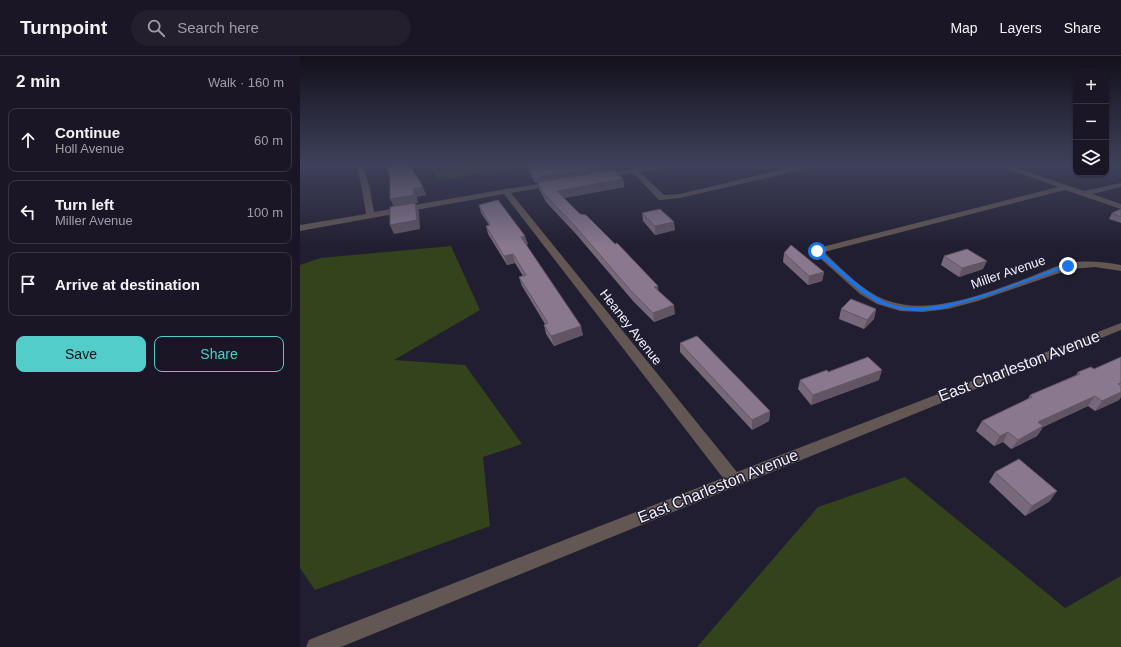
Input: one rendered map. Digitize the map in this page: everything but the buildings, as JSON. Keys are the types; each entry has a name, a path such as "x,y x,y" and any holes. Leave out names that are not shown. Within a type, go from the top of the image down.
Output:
{"street":[{"path":"366,192 370,216"},
{"path":"300,228 503,192"},
{"name":"Heaney Avenue","path":"506,192 734,480"},
{"path":"656,192 662,198 699,192"},
{"name":"Miller Avenue","path":"1050,192 817,251 862,290 882,303 903,309 941,307 982,296 1068,266 1083,263 1121,268"},
{"path":"1075,192 1121,208"},
{"path":"1083,194 1093,192"},
{"name":"East Charleston Avenue","path":"316,647 1121,326"}],"green space":[{"path":"451,246 480,310 394,360 465,365 522,444 483,457 490,526 315,590 300,568 300,265 320,258"},
{"path":"905,477 1065,608 1121,576 1121,647 697,647 818,507"}],"route":[{"path":"817,251 862,290 882,303 903,309 941,307 982,296 1068,266"}]}
